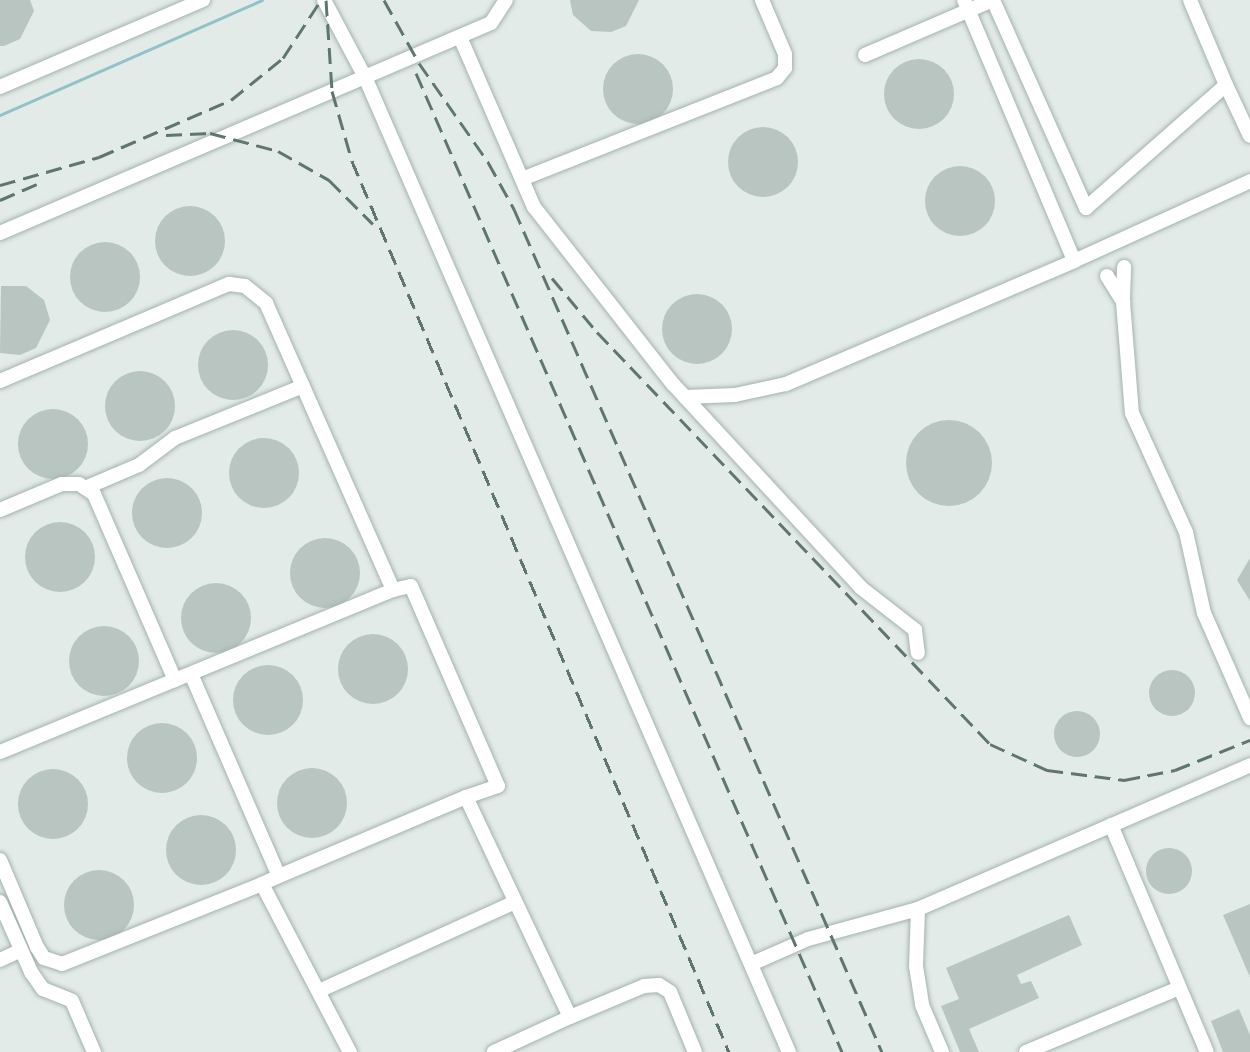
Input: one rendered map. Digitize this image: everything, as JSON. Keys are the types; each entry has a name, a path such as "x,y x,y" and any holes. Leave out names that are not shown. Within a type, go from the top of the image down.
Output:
{"lane":[{"path":"0,87 203,0"},
{"path":"324,0 365,77 789,1052"},
{"path":"0,233 491,23 506,0"},
{"path":"522,179 777,78 785,68 785,54 762,0"},
{"path":"865,55 966,5 993,0 1086,208 1226,85"},
{"path":"1190,0 1250,136"},
{"path":"966,5 1074,261"},
{"path":"460,37 534,207 685,397 860,587 915,630 918,653"},
{"path":"685,397 735,395 786,384 1074,261 1250,181"},
{"path":"1124,267 1123,302 1132,413 1186,532 1204,613 1250,718"},
{"path":"1107,276 1123,302"},
{"path":"0,381 229,284 245,286 266,303 393,590"},
{"path":"0,510 62,484 85,488 139,465 175,438 303,386"},
{"path":"85,488 102,508 175,680"},
{"path":"0,752 393,590 411,586 498,786 62,964 44,958 37,947 0,860"},
{"path":"191,674 279,876"},
{"path":"751,964 808,939 918,909 1250,765"},
{"path":"466,797 570,1017"},
{"path":"1111,825 1207,1052"},
{"path":"262,884 321,990 350,1052"},
{"path":"0,902 21,950 43,989 72,1001 94,1052"},
{"path":"321,990 515,902"},
{"path":"918,909 916,966 922,1005 942,1052"},
{"path":"0,960 21,950"},
{"path":"494,1052 644,986 659,985 670,992 695,1052"},
{"path":"1026,1052 1179,988"}],"building":[{"path":"0,0 30,0 34,11 20,39 4,46 0,46"},
{"path":"570,0 639,0 626,26 611,32 591,31 573,15"},
{"path":"638,54 663,64 673,89 663,114 638,124 613,114 603,89 613,64"},
{"path":"919,59 944,69 954,94 944,119 919,129 894,119 884,94 894,69"},
{"path":"763,127 788,137 798,162 788,187 763,197 738,187 728,162 738,137"},
{"path":"960,166 985,176 995,201 985,226 960,236 935,226 925,201 935,176"},
{"path":"190,206 215,216 225,241 215,266 190,276 165,266 155,241 165,216"},
{"path":"105,242 130,252 140,277 130,302 105,312 80,302 70,277 80,252"},
{"path":"1,286 26,286 44,300 50,320 36,348 20,355 0,353"},
{"path":"697,294 722,304 732,329 722,354 697,364 672,354 662,329 672,304"},
{"path":"233,330 258,340 268,365 258,390 233,400 208,390 198,365 208,340"},
{"path":"140,371 165,381 175,406 165,431 140,441 115,431 105,406 115,381"},
{"path":"53,409 78,419 88,444 78,469 53,479 28,469 18,444 28,419"},
{"path":"949,420 965,424 979,433 988,447 992,463 988,479 979,493 965,502 949,506 933,502 919,493 910,479 906,463 910,447 919,433 933,424"},
{"path":"264,438 289,448 299,473 289,498 264,508 239,498 229,473 239,448"},
{"path":"167,478 192,488 202,513 192,538 167,548 142,538 132,513 142,488"},
{"path":"60,522 85,532 95,557 85,582 60,592 35,582 25,557 35,532"},
{"path":"325,538 350,548 360,573 350,598 325,608 300,598 290,573 300,548"},
{"path":"1250,558 1250,601 1237,580"},
{"path":"216,583 241,593 251,618 241,643 216,653 191,643 181,618 191,593"},
{"path":"104,626 129,636 139,661 129,686 104,696 79,686 69,661 79,636"},
{"path":"373,634 398,644 408,669 398,694 373,704 348,694 338,669 348,644"},
{"path":"268,665 293,675 303,700 293,725 268,735 243,725 233,700 243,675"},
{"path":"1172,670 1189,676 1195,693 1189,710 1172,716 1155,710 1149,693 1155,676"},
{"path":"1077,711 1094,717 1100,734 1094,751 1077,757 1060,751 1054,734 1060,717"},
{"path":"162,723 187,733 197,758 187,783 162,793 137,783 127,758 137,733"},
{"path":"312,768 337,778 347,803 337,828 312,838 287,828 277,803 287,778"},
{"path":"53,769 78,779 88,804 78,829 53,839 28,829 18,804 28,779"},
{"path":"201,815 226,825 236,850 226,875 201,885 176,875 166,850 176,825"},
{"path":"1169,848 1186,854 1192,871 1186,888 1169,894 1152,888 1146,871 1152,854"},
{"path":"99,870 124,880 134,905 124,930 99,940 74,930 64,905 74,880"},
{"path":"1250,904 1250,977 1223,915"},
{"path":"1069,915 1082,945 1017,975 1021,984 1031,981 1039,998 969,1029 979,1052 960,1052 941,1006 959,999 946,968"},
{"path":"1239,1009 1250,1035 1250,1052 1223,1052 1211,1021"}],"waterway":[{"path":"0,115 262,0"}],"railway":[{"path":"0,185 99,157 231,100 283,58 321,0"},
{"path":"326,0 332,91 352,161 729,1052"},
{"path":"384,0 419,63 488,162 514,209 882,1052"},
{"path":"416,73 842,1052"},
{"path":"166,135 210,133 278,151 329,180 373,224"},
{"path":"0,200 37,184"},
{"path":"552,278 597,332 990,744 1047,770 1124,780 1175,770 1250,740"}]}
